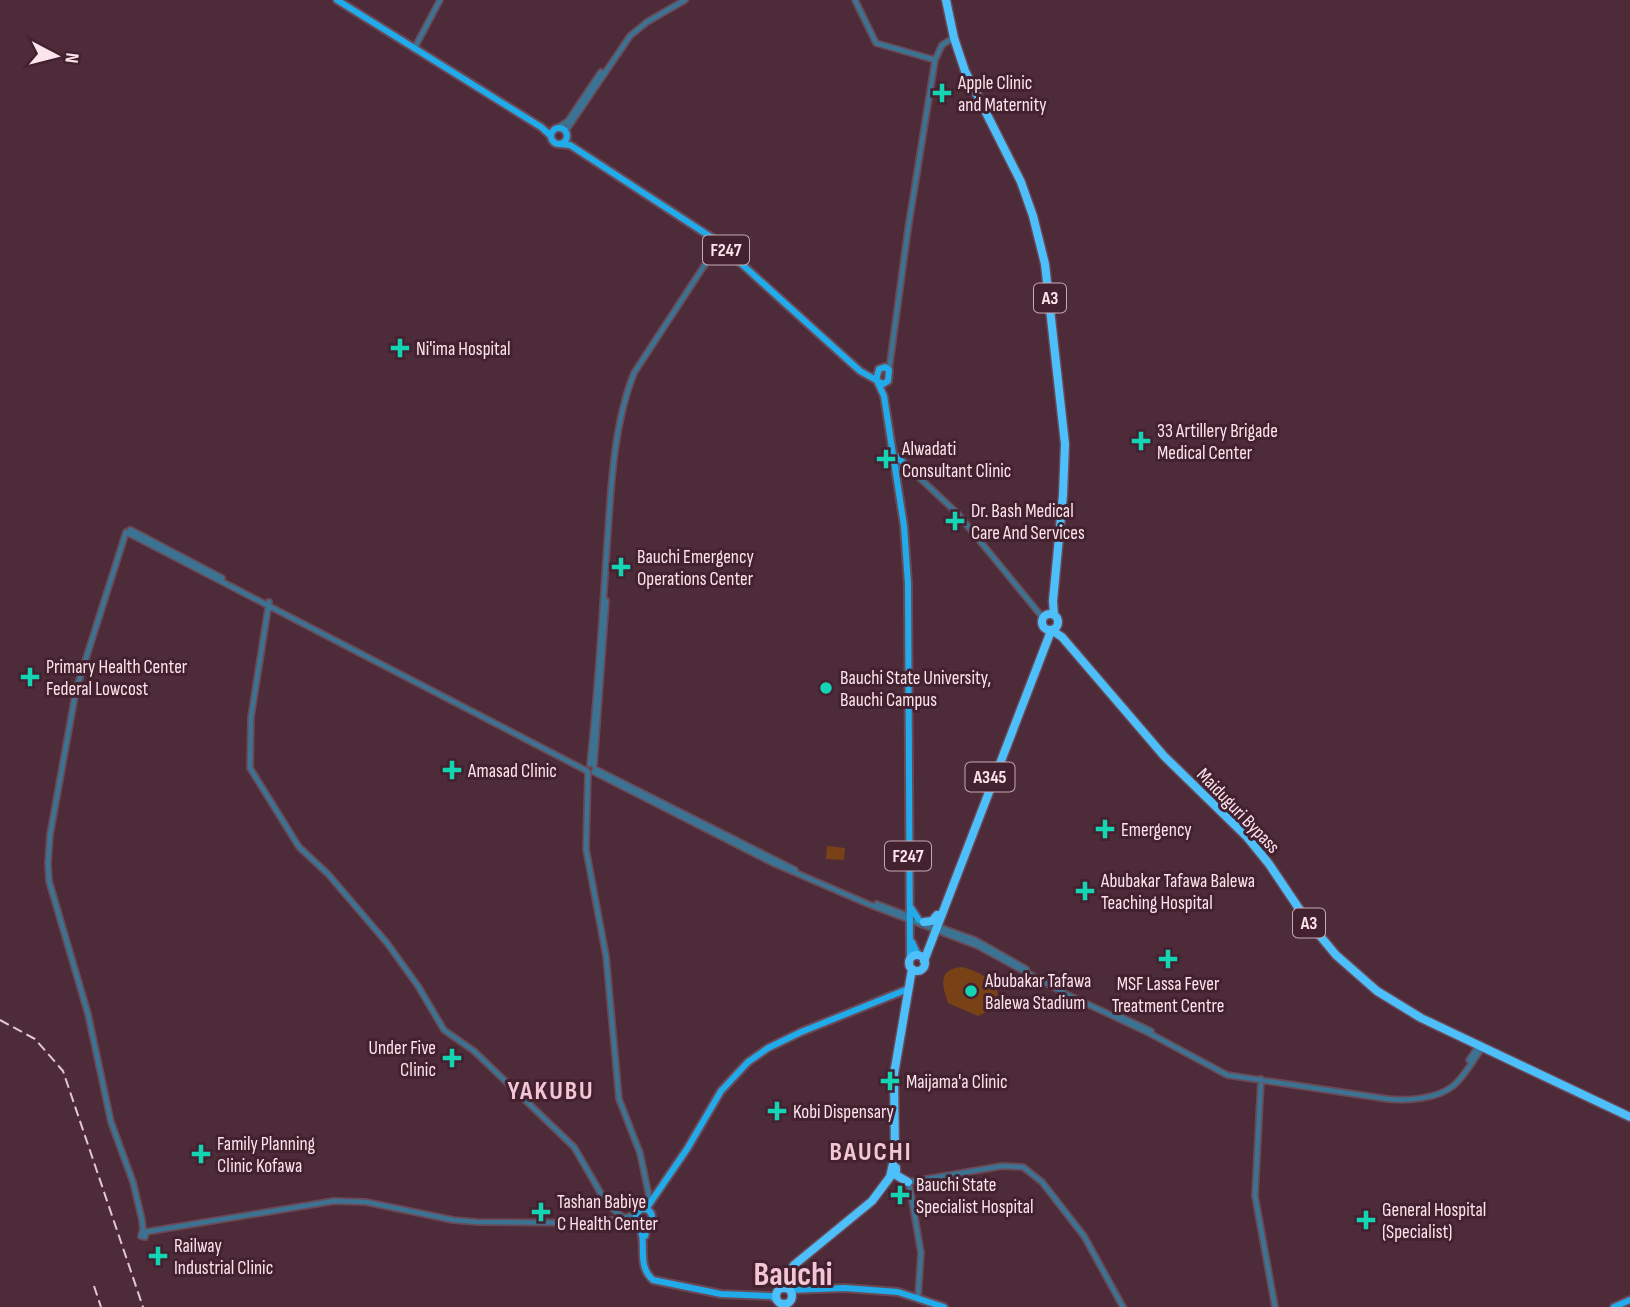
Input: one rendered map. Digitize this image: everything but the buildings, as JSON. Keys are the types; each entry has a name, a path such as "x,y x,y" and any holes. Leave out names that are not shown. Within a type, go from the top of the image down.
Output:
{"highway":[{"name":"A3","path":"944,0 952,38 972,92 997,137 1029,207 1048,295 1062,420 1062,494 1046,614 1051,629"},
{"name":"A345","path":"981,805 998,775 1032,688 1051,629"},
{"name":"A345","path":"779,1289 794,1265 872,1201 890,1178 895,1155 894,1074 923,923 965,846 1051,629"},
{"name":"Maiduguri Bypass","path":"1051,629 1062,637 1164,756 1247,837 1330,950 1380,992 1421,1018 1481,1048"},
{"name":"A345","path":"784,1299 788,1278 799,1263 873,1203 886,1188 896,1165 896,1073 908,991"},
{"name":"Maiduguri Bypass","path":"1380,992 1481,1048 1628,1114"},
{"path":"897,997 904,1000 905,1007"},
{"path":"896,1165 897,1175 906,1183"},
{"path":"886,1188 906,1183"},
{"path":"779,1289 784,1299"}],"main road":[{"name":"F247","path":"337,0 547,128 566,134 572,143 641,184 718,244 860,368 869,373 877,372 883,391 889,445 897,468 908,534 914,609 910,907"},
{"name":"F247","path":"342,0 415,47"},
{"name":"F247","path":"554,131 553,142 570,145 718,244 852,365 880,382 897,457 911,747"},
{"path":"560,144 566,134"},
{"name":"F247","path":"880,382 889,378 887,367"},
{"path":"877,372 887,367"},
{"path":"897,457 908,467"},
{"path":"910,907 923,923 906,912 910,907"},
{"path":"917,962 912,945 923,923"},
{"path":"645,1211 687,1150 721,1091 748,1062 768,1048 801,1032 908,991"},
{"path":"908,991 795,1038 768,1051 747,1066 724,1094 689,1151 645,1211 636,1216 642,1233 643,1265 653,1280 721,1294 784,1299 860,1289 898,1292 944,1307"},
{"path":"645,1211 653,1217 645,1231 646,1264 655,1278 721,1292 763,1293 779,1289"},
{"path":"637,1223 643,1226 648,1223"},
{"path":"784,1299 802,1292 847,1291 903,1296 937,1307"},
{"path":"1614,1307 1630,1301"},
{"path":"1620,1307 1630,1301"}],"street":[{"path":"415,47 440,0"},
{"path":"855,0 876,44 935,60"},
{"path":"554,131 568,121 634,28 680,1"},
{"path":"887,367 935,60 940,47 952,38"},
{"path":"566,134 610,62"},
{"path":"652,1198 640,1153 619,1100 608,968 586,849 591,768 610,501 620,426 629,387 634,373 718,244"},
{"path":"897,468 908,467 957,513 995,561 1046,614"},
{"path":"145,1233 145,1221 132,1175 110,1114 93,1033 54,891 50,858 62,771 78,691 128,532 815,880"},
{"path":"268,603 747,851 978,946 1145,1028 1223,1070 1262,1081 1400,1098 1442,1089 1457,1079 1481,1048"},
{"path":"268,603 251,717 250,768 299,847 338,884 387,943 418,986 444,1030 474,1051 574,1147 603,1198 624,1218"},
{"path":"579,764 591,768"},
{"path":"591,768 588,849 608,956 621,1099 641,1153 652,1198"},
{"path":"592,781 596,777 604,777"},
{"path":"774,860 784,857 790,867"},
{"path":"1262,1081 1255,1196 1277,1307"},
{"path":"890,1178 906,1183 1002,1166 1023,1167 1042,1182 1084,1236 1121,1307"},
{"path":"906,1183 921,1253 918,1297"},
{"path":"145,1233 334,1202 366,1202 465,1222 595,1223 645,1211"},
{"path":"145,1233 346,1203 365,1204 472,1224 577,1226 630,1220 637,1223"}],"shaded area":[{"path":"827,846 845,848 844,860 826,859"},
{"name":"Abubakar Tafawa Balewa Stadium","path":"962,967 980,974 995,986 998,998 993,1009 978,1016 948,1003 943,980 948,971"}],"railway":[{"path":"0,1020 35,1039 63,1071 143,1307"},
{"path":"94,1286 101,1307"}],"place":[{"name":"Apple Clinic and Maternity","path":"942,93"},
{"name":"Ni'ima Hospital","path":"400,348"},
{"name":"33 Artillery Brigade Medical Center","path":"1141,441"},
{"name":"Alwadati Consultant Clinic","path":"886,459"},
{"name":"Dr. Bash Medical Care And Services","path":"955,521"},
{"name":"Bauchi Emergency Operations Center","path":"621,567"},
{"name":"Primary Health Center Federal Lowcost","path":"30,677"},
{"name":"Bauchi State University, Bauchi Campus","path":"826,688"},
{"name":"Amasad Clinic","path":"452,770"},
{"name":"Emergency","path":"1105,829"},
{"name":"Abubakar Tafawa Balewa Teaching Hospital","path":"1085,891"},
{"name":"MSF Lassa Fever Treatment Centre","path":"1168,959"},
{"name":"Abubakar Tafawa Balewa Stadium","path":"971,991"},
{"name":"Under Five Clinic","path":"452,1058"},
{"name":"Maijama'a Clinic","path":"890,1081"},
{"name":"Kobi Dispensary","path":"777,1111"},
{"name":"Family Planning Clinic Kofawa","path":"201,1154"},
{"name":"Bauchi State Specialist Hospital","path":"900,1195"},
{"name":"Tashan Babiye C Health Center","path":"541,1212"},
{"name":"General Hospital (Specialist)","path":"1366,1220"},
{"name":"Railway Industrial Clinic","path":"158,1256"}],"district":[{"name":"YAKUBU","path":"551,1090"},
{"name":"BAUCHI","path":"871,1151"},
{"name":"Bauchi","path":"793,1273"}]}
